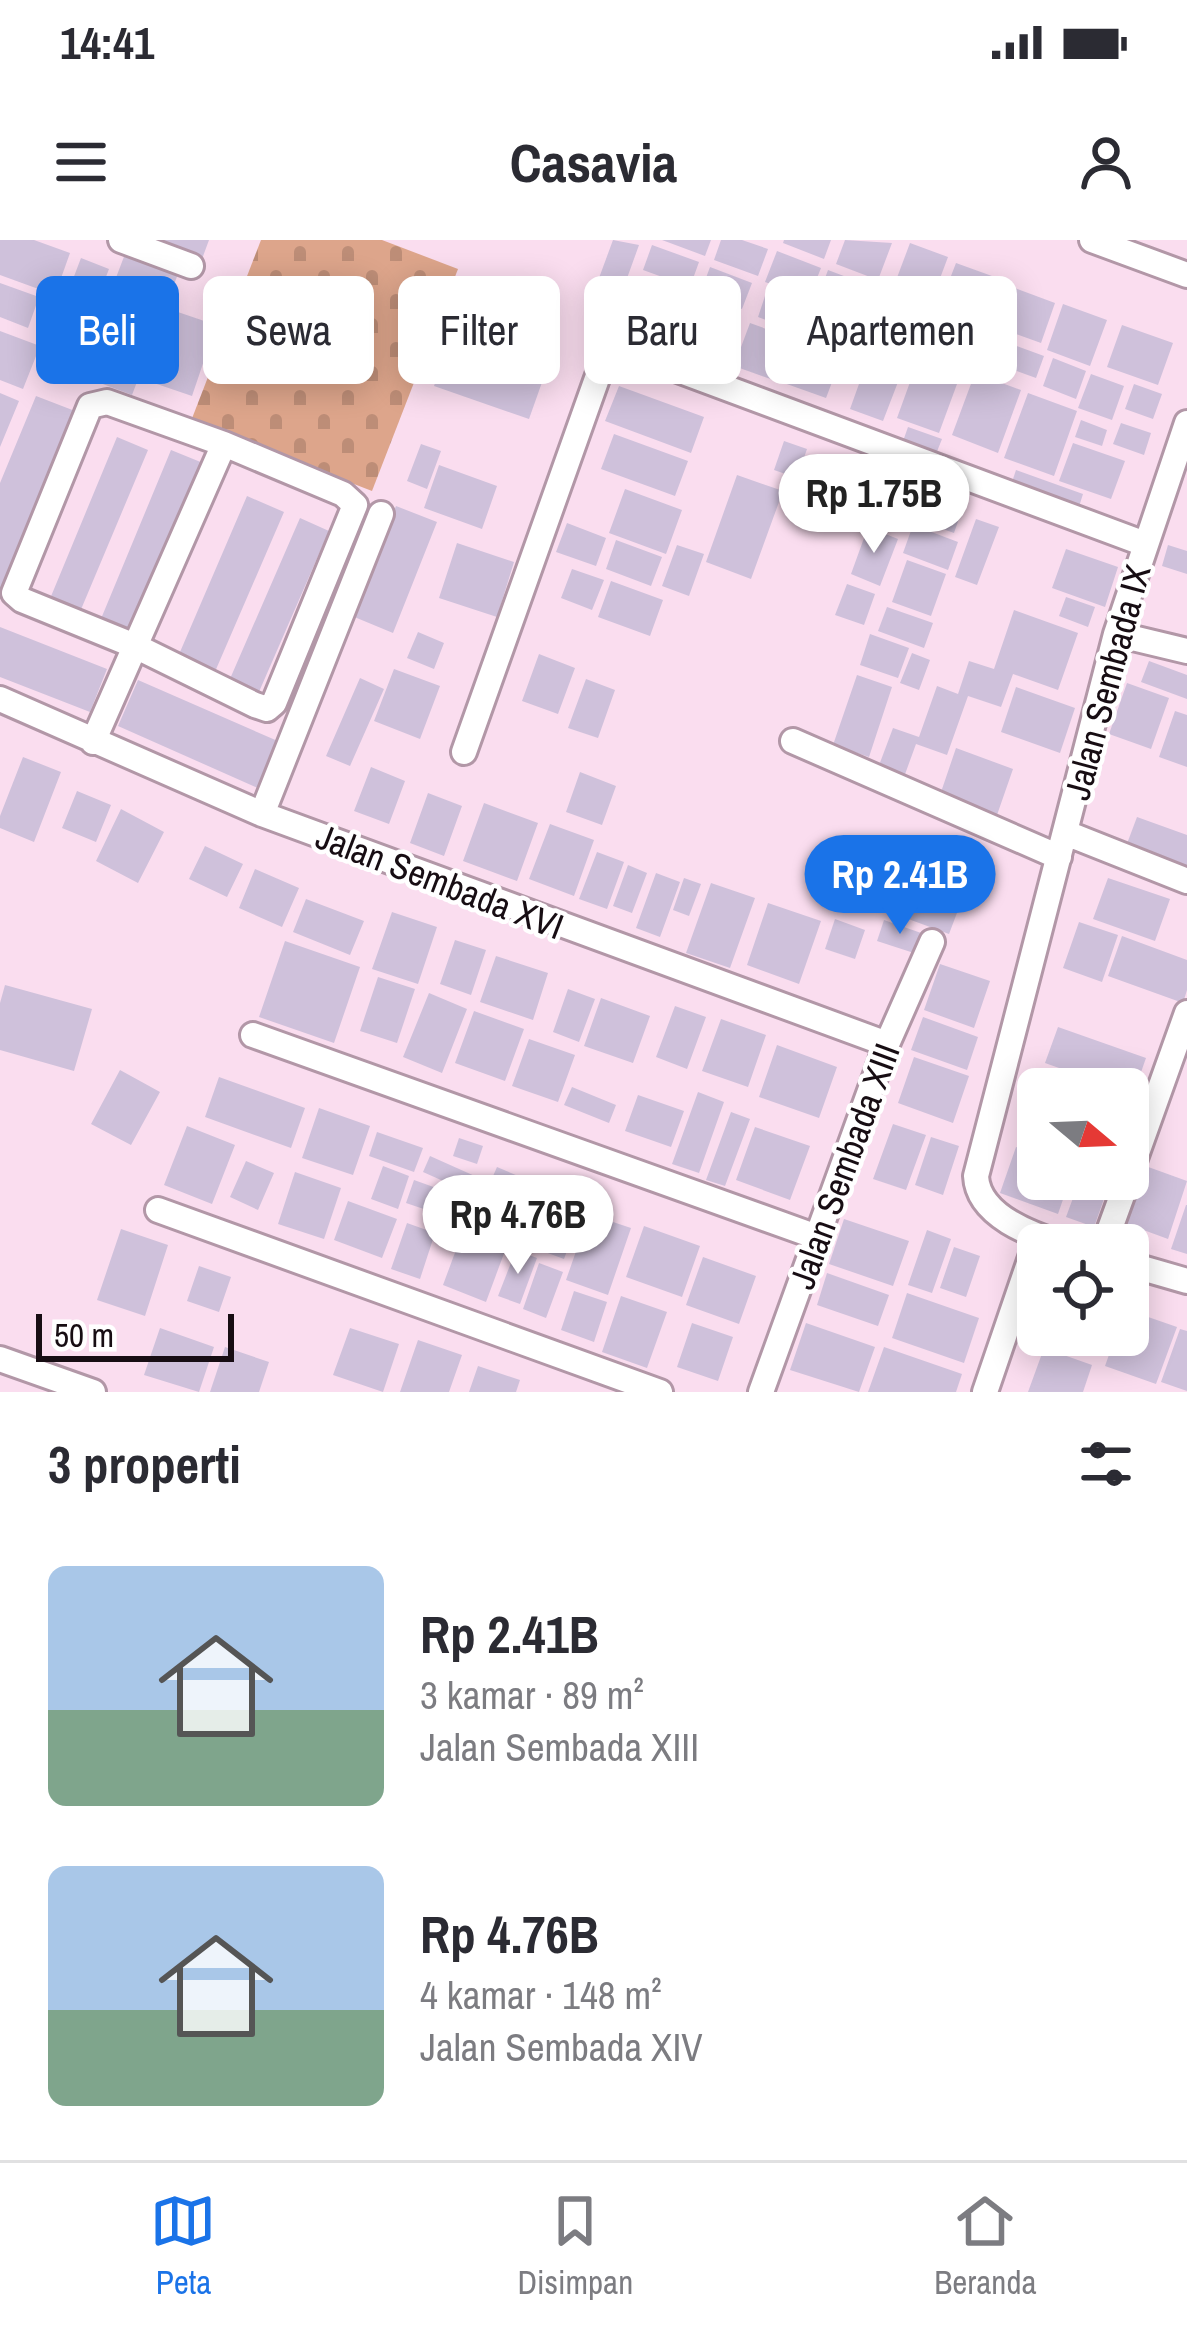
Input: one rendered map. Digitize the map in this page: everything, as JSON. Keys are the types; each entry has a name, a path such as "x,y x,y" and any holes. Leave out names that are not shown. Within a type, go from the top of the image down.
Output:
{"street":[{"path":"121,240 191,266"},
{"path":"1092,240 1187,275"},
{"path":"464,752 600,370 611,354 627,350 1144,544"},
{"path":"107,401 224,444 343,494 355,505 274,703 267,710 135,646 22,601 14,593 91,406 107,401"},
{"name":"Jalan Sembada IX","path":"1017,1226 983,1200 976,1176 1116,634 1186,431"},
{"path":"93,742 224,444"},
{"path":"262,814 381,514"},
{"path":"1116,634 1187,651"},
{"name":"Jalan Sembada XVI","path":"0,699 262,814 887,1044"},
{"path":"793,741 1062,845 1187,880"},
{"name":"Jalan Sembada XIII","path":"761,1392 887,1044 932,942"},
{"path":"1149,1120 1187,1013"},
{"path":"254,1035 817,1237"},
{"path":"158,1210 660,1392"},
{"path":"1149,1270 1187,1281"},
{"path":"985,1392 1017,1298"},
{"path":"0,1359 93,1392"}],"green space":[{"path":"261,240 382,240 458,269 455,276 398,276 398,384 413,384 372,491 191,421 205,384 374,384 374,276 247,276"}],"building":[{"path":"0,240 34,240 70,253 62,276 36,276 36,288 0,275"},
{"path":"164,240 209,240 202,259 163,244"},
{"path":"613,240 639,245 628,276 600,276"},
{"path":"662,240 711,240 705,256"},
{"path":"721,240 742,240 768,249 758,276 714,260"},
{"path":"784,240 831,240 824,259"},
{"path":"845,240 892,243 880,276 836,264"},
{"path":"910,243 948,257 941,276 898,276"},
{"path":"652,245 699,262 694,276 660,276 643,270"},
{"path":"777,251 821,268 818,276 767,276"},
{"path":"125,254 178,274 177,276 117,276"},
{"path":"81,258 109,269 106,276 74,276"},
{"path":"956,263 992,276 951,276"},
{"path":"710,267 734,276 707,276"},
{"path":"741,279 752,283 741,309"},
{"path":"0,283 36,296 28,328 0,317"},
{"path":"1017,289 1055,303 1041,343 1017,334"},
{"path":"1063,304 1107,320 1090,366 1047,350"},
{"path":"179,312 203,321 203,363 192,396 157,384 179,384"},
{"path":"750,323 765,328 765,377 741,368 741,347"},
{"path":"1122,325 1173,343 1158,385 1107,367"},
{"path":"0,331 36,344 23,389 0,380"},
{"path":"1017,346 1044,356 1036,378 1017,371"},
{"path":"1053,358 1086,371 1076,399 1043,386"},
{"path":"1091,374 1124,386 1112,420 1078,408"},
{"path":"103,384 136,384 132,395"},
{"path":"435,384 541,384 529,419"},
{"path":"787,384 831,384 826,398"},
{"path":"859,384 897,384 883,421 850,409"},
{"path":"909,384 957,384 939,433 897,418"},
{"path":"971,384 1005,384 1021,390 998,453 952,435"},
{"path":"1134,384 1162,394 1153,419 1125,409"},
{"path":"619,386 704,417 691,453 605,421"},
{"path":"0,393 19,401 0,447"},
{"path":"1028,393 1077,411 1054,476 1004,458"},
{"path":"36,396 75,411 0,595 0,483"},
{"path":"1081,420 1107,430 1102,446 1075,437"},
{"path":"1121,423 1151,433 1144,455 1113,444"},
{"path":"908,427 942,439 934,459 901,447"},
{"path":"614,434 688,461 675,496 601,469"},
{"path":"117,437 148,450 77,619 47,606"},
{"path":"784,441 807,449 797,478 774,470"},
{"path":"1073,443 1125,461 1111,499 1059,481"},
{"path":"421,444 441,451 427,489 407,481"},
{"path":"171,450 203,463 130,639 98,626"},
{"path":"439,465 497,486 482,529 424,508"},
{"path":"1016,470 1083,494 1077,513 1010,488"},
{"path":"737,475 783,491 751,579 706,562"},
{"path":"625,489 682,510 666,554 609,533"},
{"path":"247,496 284,512 214,674 177,659"},
{"path":"926,497 962,510 954,533 918,520"},
{"path":"396,506 437,522 393,633 352,616"},
{"path":"300,518 329,531 255,701 226,688"},
{"path":"976,519 999,527 977,585 955,577"},
{"path":"567,523 606,538 596,566 556,552"},
{"path":"913,525 958,542 948,570 903,553"},
{"path":"868,527 898,539 880,586 851,574"},
{"path":"616,540 662,557 651,586 606,569"},
{"path":"457,543 514,562 497,617 439,598"},
{"path":"677,545 704,554 689,596 662,586"},
{"path":"1168,545 1187,551 1187,574 1162,566"},
{"path":"1066,549 1118,567 1105,607 1052,588"},
{"path":"907,560 946,574 931,616 892,602"},
{"path":"572,569 604,580 592,610 561,598"},
{"path":"611,581 663,600 650,636 598,617"},
{"path":"847,584 875,594 864,625 835,615"},
{"path":"1066,597 1095,607 1088,627 1059,616"},
{"path":"887,607 933,623 924,648 878,631"},
{"path":"1014,610 1078,633 1058,690 1013,674 1001,707 968,696 947,755 916,744 904,777 878,768 893,728 919,737 937,686 958,694 969,661 994,669"},
{"path":"0,627 107,669 90,712 0,677"},
{"path":"418,632 444,643 434,669 407,658"},
{"path":"870,634 909,648 898,678 860,665"},
{"path":"912,653 930,660 919,690 900,683"},
{"path":"539,654 575,668 558,714 522,701"},
{"path":"1149,661 1187,675 1187,699 1141,682"},
{"path":"394,669 440,686 420,739 374,721"},
{"path":"857,675 892,687 869,757 833,745"},
{"path":"360,678 384,689 350,766 326,756"},
{"path":"586,679 615,690 598,738 568,728"},
{"path":"138,680 280,742 260,789 118,726"},
{"path":"1127,683 1169,698 1151,749 1109,734"},
{"path":"1016,687 1075,708 1060,753 1001,732"},
{"path":"1175,711 1187,715 1187,767 1159,757"},
{"path":"956,748 1013,769 997,815 940,795"},
{"path":"23,757 61,772 34,842 0,828 0,816"},
{"path":"371,767 405,781 389,824 354,811"},
{"path":"580,772 616,786 602,825 566,812"},
{"path":"77,791 111,805 96,842 62,828"},
{"path":"428,793 462,806 444,856 410,843"},
{"path":"484,803 538,823 517,881 463,861"},
{"path":"121,809 164,832 138,883 96,861"},
{"path":"1137,817 1187,835 1187,871 1125,849"},
{"path":"550,824 594,840 574,896 529,879"},
{"path":"938,844 989,861 977,893 927,875"},
{"path":"205,846 243,864 227,897 189,879"},
{"path":"597,852 624,862 607,909 579,899"},
{"path":"628,865 647,873 632,913 613,906"},
{"path":"255,869 299,888 282,927 239,908"},
{"path":"656,873 680,882 660,937 636,928"},
{"path":"905,876 963,897 949,934 892,913"},
{"path":"684,878 701,884 689,916 673,910"},
{"path":"1108,878 1170,899 1155,941 1093,919"},
{"path":"711,883 755,898 730,968 686,953"},
{"path":"306,899 364,921 350,955 293,932"},
{"path":"768,903 821,921 799,984 747,965"},
{"path":"392,912 437,927 418,984 372,969"},
{"path":"835,919 865,930 855,959 825,949"},
{"path":"884,920 924,934 917,954 877,941"},
{"path":"1079,922 1118,935 1102,982 1063,968"},
{"path":"1122,936 1187,960 1183,1003 1108,976"},
{"path":"455,940 486,950 471,995 440,984"},
{"path":"285,941 360,967 334,1043 259,1017"},
{"path":"496,956 548,973 533,1020 480,1002"},
{"path":"940,964 990,981 974,1028 924,1010"},
{"path":"378,977 415,989 397,1043 360,1031"},
{"path":"5,985 92,1009 74,1071 0,1050 0,1003"},
{"path":"568,989 595,999 579,1042 553,1032"},
{"path":"429,993 467,1009 442,1073 403,1057"},
{"path":"601,998 650,1016 633,1063 584,1046"},
{"path":"675,1006 706,1017 687,1069 656,1057"},
{"path":"474,1011 524,1029 505,1081 455,1063"},
{"path":"923,1017 978,1037 967,1070 911,1050"},
{"path":"721,1019 766,1035 748,1087 702,1071"},
{"path":"1058,1027 1146,1058 1142,1068 1059,1068 1045,1063"},
{"path":"529,1039 575,1055 558,1102 512,1086"},
{"path":"777,1045 837,1067 819,1118 759,1097"},
{"path":"914,1057 969,1076 953,1123 898,1103"},
{"path":"120,1070 160,1092 131,1145 91,1124"},
{"path":"219,1077 305,1108 291,1148 205,1117"},
{"path":"572,1087 616,1105 609,1123 564,1105"},
{"path":"698,1092 724,1102 699,1173 672,1164"},
{"path":"638,1095 684,1111 671,1147 625,1131"},
{"path":"319,1108 370,1126 353,1175 302,1158"},
{"path":"731,1112 750,1119 725,1186 706,1180"},
{"path":"893,1124 926,1135 906,1190 873,1179"},
{"path":"187,1126 235,1145 212,1204 164,1185"},
{"path":"755,1127 810,1146 790,1200 736,1180"},
{"path":"377,1132 423,1148 414,1172 369,1156"},
{"path":"931,1137 959,1146 943,1195 915,1185"},
{"path":"459,1138 483,1146 477,1164 453,1156"},
{"path":"1016,1147 1017,1199 1000,1193"},
{"path":"430,1156 477,1177 470,1193 423,1172"},
{"path":"246,1161 274,1173 258,1210 230,1197"},
{"path":"383,1166 409,1176 398,1209 371,1199"},
{"path":"497,1167 537,1184 512,1241 472,1224"},
{"path":"1149,1167 1187,1181 1168,1239 1149,1232 1149,1224 1119,1221 1127,1200 1149,1200"},
{"path":"295,1172 341,1188 324,1239 278,1224"},
{"path":"414,1180 467,1199 459,1221 406,1203"},
{"path":"549,1186 584,1199 571,1236 536,1223"},
{"path":"1019,1200 1063,1200 1058,1214"},
{"path":"1072,1200 1104,1200 1095,1224 1066,1217"},
{"path":"348,1201 397,1219 382,1258 334,1240"},
{"path":"1187,1205 1187,1254 1171,1249"},
{"path":"589,1214 631,1228 608,1295 566,1280"},
{"path":"844,1219 909,1241 893,1286 829,1264"},
{"path":"407,1223 435,1233 420,1279 391,1269"},
{"path":"533,1226 571,1240 564,1259 526,1245"},
{"path":"644,1226 700,1246 682,1297 626,1277"},
{"path":"121,1229 168,1245 145,1316 97,1300"},
{"path":"927,1230 951,1239 932,1293 908,1285"},
{"path":"463,1231 506,1248 486,1302 443,1285"},
{"path":"954,1247 980,1256 966,1297 940,1288"},
{"path":"516,1250 537,1258 520,1304 498,1296"},
{"path":"703,1257 756,1276 739,1324 686,1305"},
{"path":"539,1263 563,1272 546,1318 523,1309"},
{"path":"199,1266 231,1277 219,1312 187,1301"},
{"path":"827,1273 889,1295 878,1326 817,1305"},
{"path":"574,1291 607,1302 594,1342 561,1330"},
{"path":"907,1293 979,1318 964,1363 892,1338"},
{"path":"621,1296 667,1312 647,1368 602,1352"},
{"path":"1149,1317 1177,1327 1156,1384 1105,1366 1109,1356 1149,1356"},
{"path":"692,1323 733,1337 718,1381 677,1367"},
{"path":"806,1323 875,1347 859,1392 790,1370"},
{"path":"160,1328 214,1347 199,1392 144,1375"},
{"path":"350,1328 399,1344 383,1392 333,1375"},
{"path":"1180,1329 1187,1331 1187,1391 1161,1382"},
{"path":"418,1340 462,1355 449,1392 400,1392"},
{"path":"225,1347 269,1362 259,1392 210,1392"},
{"path":"884,1347 962,1374 956,1392 868,1392"},
{"path":"1041,1356 1067,1356 1092,1365 1083,1392 1028,1392"},
{"path":"478,1366 520,1380 516,1392 469,1392"}]}
